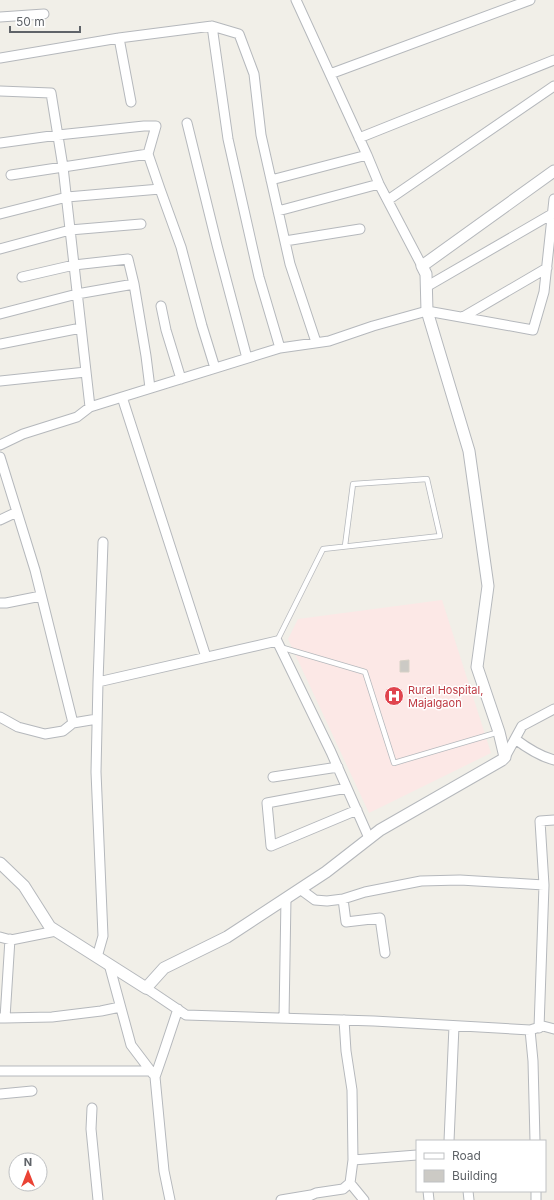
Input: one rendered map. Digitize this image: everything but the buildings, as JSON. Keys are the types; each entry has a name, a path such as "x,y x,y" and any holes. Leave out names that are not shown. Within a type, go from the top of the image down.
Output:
{"street":[{"path":"296,0 379,184 426,274 427,311 469,451 488,586 477,667 499,732 505,757"},
{"path":"330,74 530,0"},
{"path":"0,17 44,14"},
{"path":"212,26 228,139 259,276 280,348"},
{"path":"0,58 119,38 212,26 239,34 254,74 261,135 290,264 316,342"},
{"path":"119,38 131,102"},
{"path":"359,138 554,60"},
{"path":"388,200 554,86"},
{"path":"0,90 51,93 67,197 90,407"},
{"path":"187,123 247,358"},
{"path":"0,143 58,135 156,126 148,154 181,247 215,368"},
{"path":"11,175 148,154"},
{"path":"271,180 367,155"},
{"path":"422,266 554,172"},
{"path":"278,211 379,184"},
{"path":"0,214 67,197 160,189"},
{"path":"0,445 23,434 77,417 90,407 181,378 280,348 329,341 373,326 427,311 533,330 544,292 554,200"},
{"path":"426,287 552,214"},
{"path":"0,250 70,230 141,224"},
{"path":"285,241 360,229"},
{"path":"22,276 74,265 128,259 134,284 150,388"},
{"path":"462,317 547,268"},
{"path":"0,314 77,294 134,284"},
{"path":"161,306 166,330 181,378"},
{"path":"0,344 81,328"},
{"path":"0,381 86,372"},
{"path":"122,397 206,657"},
{"path":"0,457 35,570 73,723"},
{"path":"0,520 17,512"},
{"path":"97,957 103,936 96,772 103,542"},
{"path":"0,603 41,596"},
{"path":"98,682 206,657 279,644 338,767 369,838"},
{"path":"146,988 164,968 226,937 326,872 380,830 502,760 522,726 554,709"},
{"path":"0,717 18,727 45,734 63,731 73,723 97,719"},
{"path":"515,738 525,747 545,758 554,760"},
{"path":"273,777 338,767"},
{"path":"347,788 267,803 270,846 357,810"},
{"path":"539,1028 544,885 540,821 554,820"},
{"path":"0,863 24,886 50,927 186,1015 344,1020 530,1030 543,1026 554,1029"},
{"path":"300,889 316,900 327,901 343,899 365,892 421,881 460,880 544,885"},
{"path":"284,1018 286,898"},
{"path":"343,899 346,922 380,918 385,953"},
{"path":"0,937 10,939 56,931"},
{"path":"10,939 3,1018 52,1017 120,1007"},
{"path":"108,964 131,1045 152,1074 164,1171 170,1200"},
{"path":"152,1074 164,1051 178,1009"},
{"path":"281,1200 309,1197 316,1193 343,1189 350,1183 353,1160 352,1090 346,1051 344,1020"},
{"path":"449,1140 454,1026"},
{"path":"530,1030 533,1061 535,1140"},
{"path":"0,1071 152,1074"},
{"path":"0,1094 32,1091"},
{"path":"92,1108 91,1129 98,1200"},
{"path":"353,1160 416,1155"},
{"path":"350,1183 364,1200"}],"lane":[{"path":"345,546 353,484 427,479 440,536 345,546 323,548 279,644 364,672 394,763 499,732"}],"shaded area":[{"name":"Rural Hospital, Majalgaon","path":"442,600 491,753 369,813 288,639 298,619"}],"place":[{"name":"Rural Hospital, Majalgaon","path":"394,696"}]}
